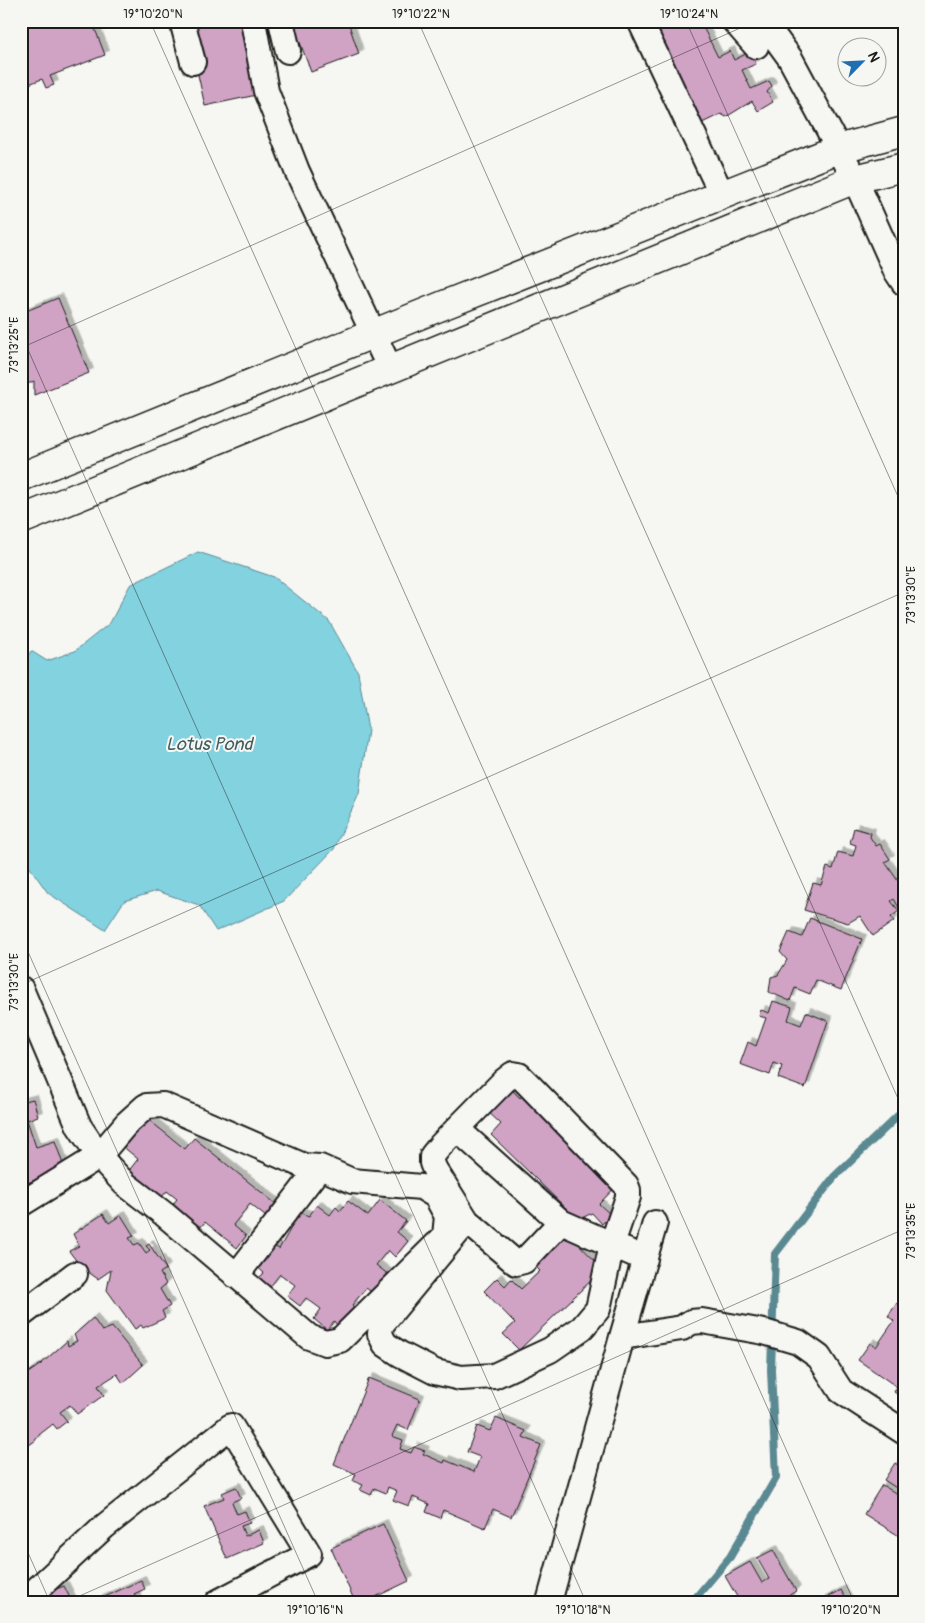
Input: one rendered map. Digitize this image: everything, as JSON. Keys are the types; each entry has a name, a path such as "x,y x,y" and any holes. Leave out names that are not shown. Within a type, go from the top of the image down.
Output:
{"street":[{"path":"182,21 193,62"},
{"path":"252,21 266,91 297,171 390,369"},
{"path":"281,21 288,51"},
{"path":"640,21 722,195"},
{"path":"734,21 756,46"},
{"path":"763,21 790,58 855,179 896,271 904,282"},
{"path":"21,477 372,334 838,149 904,131"},
{"path":"21,520 855,179 904,167"},
{"path":"53,464 68,500"},
{"path":"21,989 79,1126 99,1156 125,1184 164,1214 309,1337 325,1343 340,1340 445,1236 447,1216 436,1196 420,1187 352,1181 320,1167 304,1166 163,1105 146,1106 126,1124 99,1156 21,1204"},
{"path":"467,1221 381,1324 380,1334 385,1344 400,1354 435,1372 461,1378 494,1376 550,1350 582,1328 598,1309 612,1244 628,1197 626,1184 519,1075 513,1074 436,1151 432,1156 432,1163 467,1221 516,1263 524,1261 561,1222"},
{"path":"457,1129 561,1222 645,1259"},
{"path":"236,1276 320,1167"},
{"path":"549,1602 655,1223"},
{"path":"21,1315 75,1274"},
{"path":"622,1337 682,1328 691,1322 702,1320 764,1332 798,1342 819,1357 841,1391 904,1432"},
{"path":"23,1602 105,1526 231,1426 309,1554 218,1602"}],"water":[{"name":"Lotus Pond","path":"198,552 274,577 329,621 358,672 368,730 359,794 334,849 284,901 216,931 199,905 157,891 124,901 105,930 48,893 21,855 21,666 31,651 47,661 75,651 110,623 130,585"}],"building":[{"path":"32,21 92,21 105,55 50,76 54,85 46,88 42,79 21,87 21,25"},
{"path":"186,21 245,21 261,94 205,106"},
{"path":"292,21 351,21 350,28 359,54 311,72"},
{"path":"647,21 709,21 702,25 718,57 730,51 734,60 750,52 756,64 742,70 751,89 769,81 772,86 767,92 773,102 758,111 752,101 726,117 721,114 700,124"},
{"path":"58,298 89,373 34,395 34,381 21,387 21,336 27,333 21,313"},
{"path":"854,828 871,833 870,837 876,846 880,844 890,859 885,862 898,881 904,877 904,909 901,911 894,899 891,901 899,911 891,917 894,921 873,936 860,916 848,923 804,910 813,883 821,885 827,867 833,869 838,852 853,856 856,845 850,843"},
{"path":"810,918 862,939 841,990 816,980 810,994 795,988 790,1001 769,992 771,977 778,975 787,960 780,952 789,932 802,937"},
{"path":"773,1001 792,1007 788,1020 801,1025 806,1012 828,1021 805,1088 778,1078 782,1066 774,1063 770,1075 740,1064 748,1042 756,1046 766,1018 759,1016 761,1010 769,1013"},
{"path":"21,1021 29,1039 21,1042"},
{"path":"507,1085 520,1098 526,1092 619,1183 599,1204 611,1215 602,1224 592,1213 578,1220 491,1135 501,1124 485,1109"},
{"path":"33,1099 38,1116 27,1120 36,1147 55,1141 65,1170 21,1185 21,1102"},
{"path":"144,1116 185,1149 194,1138 276,1204 266,1217 250,1204 233,1225 246,1236 237,1248 205,1222 197,1231 169,1209 177,1199 167,1191 160,1199 127,1173 138,1159 121,1145"},
{"path":"380,1200 406,1221 397,1232 408,1241 395,1257 388,1250 376,1265 389,1275 374,1294 366,1288 352,1305 358,1311 342,1332 334,1321 327,1330 314,1319 321,1309 306,1298 300,1306 287,1296 295,1285 280,1274 270,1287 255,1282 264,1273 253,1263 261,1248 269,1253 274,1246 279,1249 291,1228 286,1223 298,1212 309,1216 317,1205 330,1215 336,1207 340,1211 348,1201 368,1216"},
{"path":"103,1214 109,1223 121,1215 134,1236 129,1238 134,1245 139,1243 146,1253 150,1250 146,1246 149,1244 166,1269 160,1273 166,1284 160,1289 170,1306 162,1311 165,1318 143,1328 141,1325 135,1329 107,1290 111,1270 98,1279 81,1267 69,1251 79,1246 73,1234"},
{"path":"564,1229 603,1269 519,1350 503,1334 515,1323 484,1291 497,1278 505,1286 511,1279 521,1289 540,1271 530,1261"},
{"path":"897,1303 904,1307 904,1399 894,1392 897,1387 858,1360 870,1343 876,1347 894,1321 888,1316"},
{"path":"93,1318 102,1331 112,1327 143,1365 123,1383 117,1374 98,1386 104,1395 77,1414 70,1405 60,1412 67,1421 57,1429 53,1424 21,1451 21,1378 41,1364 67,1341 68,1346 77,1341 74,1335"},
{"path":"369,1378 420,1399 408,1430 397,1425 392,1436 403,1440 400,1449 411,1453 414,1447 425,1451 423,1454 444,1463 445,1460 474,1472 480,1457 467,1452 477,1426 490,1431 496,1418 526,1431 523,1437 541,1445 511,1517 493,1509 485,1528 443,1510 440,1518 426,1512 429,1504 413,1497 409,1506 393,1500 397,1491 388,1487 386,1493 374,1488 371,1495 360,1490 363,1485 353,1481 356,1474 334,1464"},
{"path":"895,1463 902,1468 904,1466 904,1539 864,1514 882,1485 899,1495 901,1491 884,1480"},
{"path":"236,1487 241,1498 232,1502 237,1514 245,1511 250,1523 241,1526 245,1536 259,1530 264,1543 227,1559 204,1506 224,1498 222,1493"},
{"path":"383,1524 409,1581 365,1602 355,1602 331,1548"},
{"path":"773,1550 796,1591 788,1596 791,1602 740,1602 725,1576 750,1562 762,1583 769,1579 757,1558"},
{"path":"141,1580 145,1589 134,1594 138,1602 94,1602"},
{"path":"64,1586 72,1602 50,1602 46,1593"},
{"path":"841,1590 848,1602 819,1602"}],"waterway":[{"path":"692,1602 730,1557 776,1478 771,1370 775,1254 834,1177 904,1110"}]}
